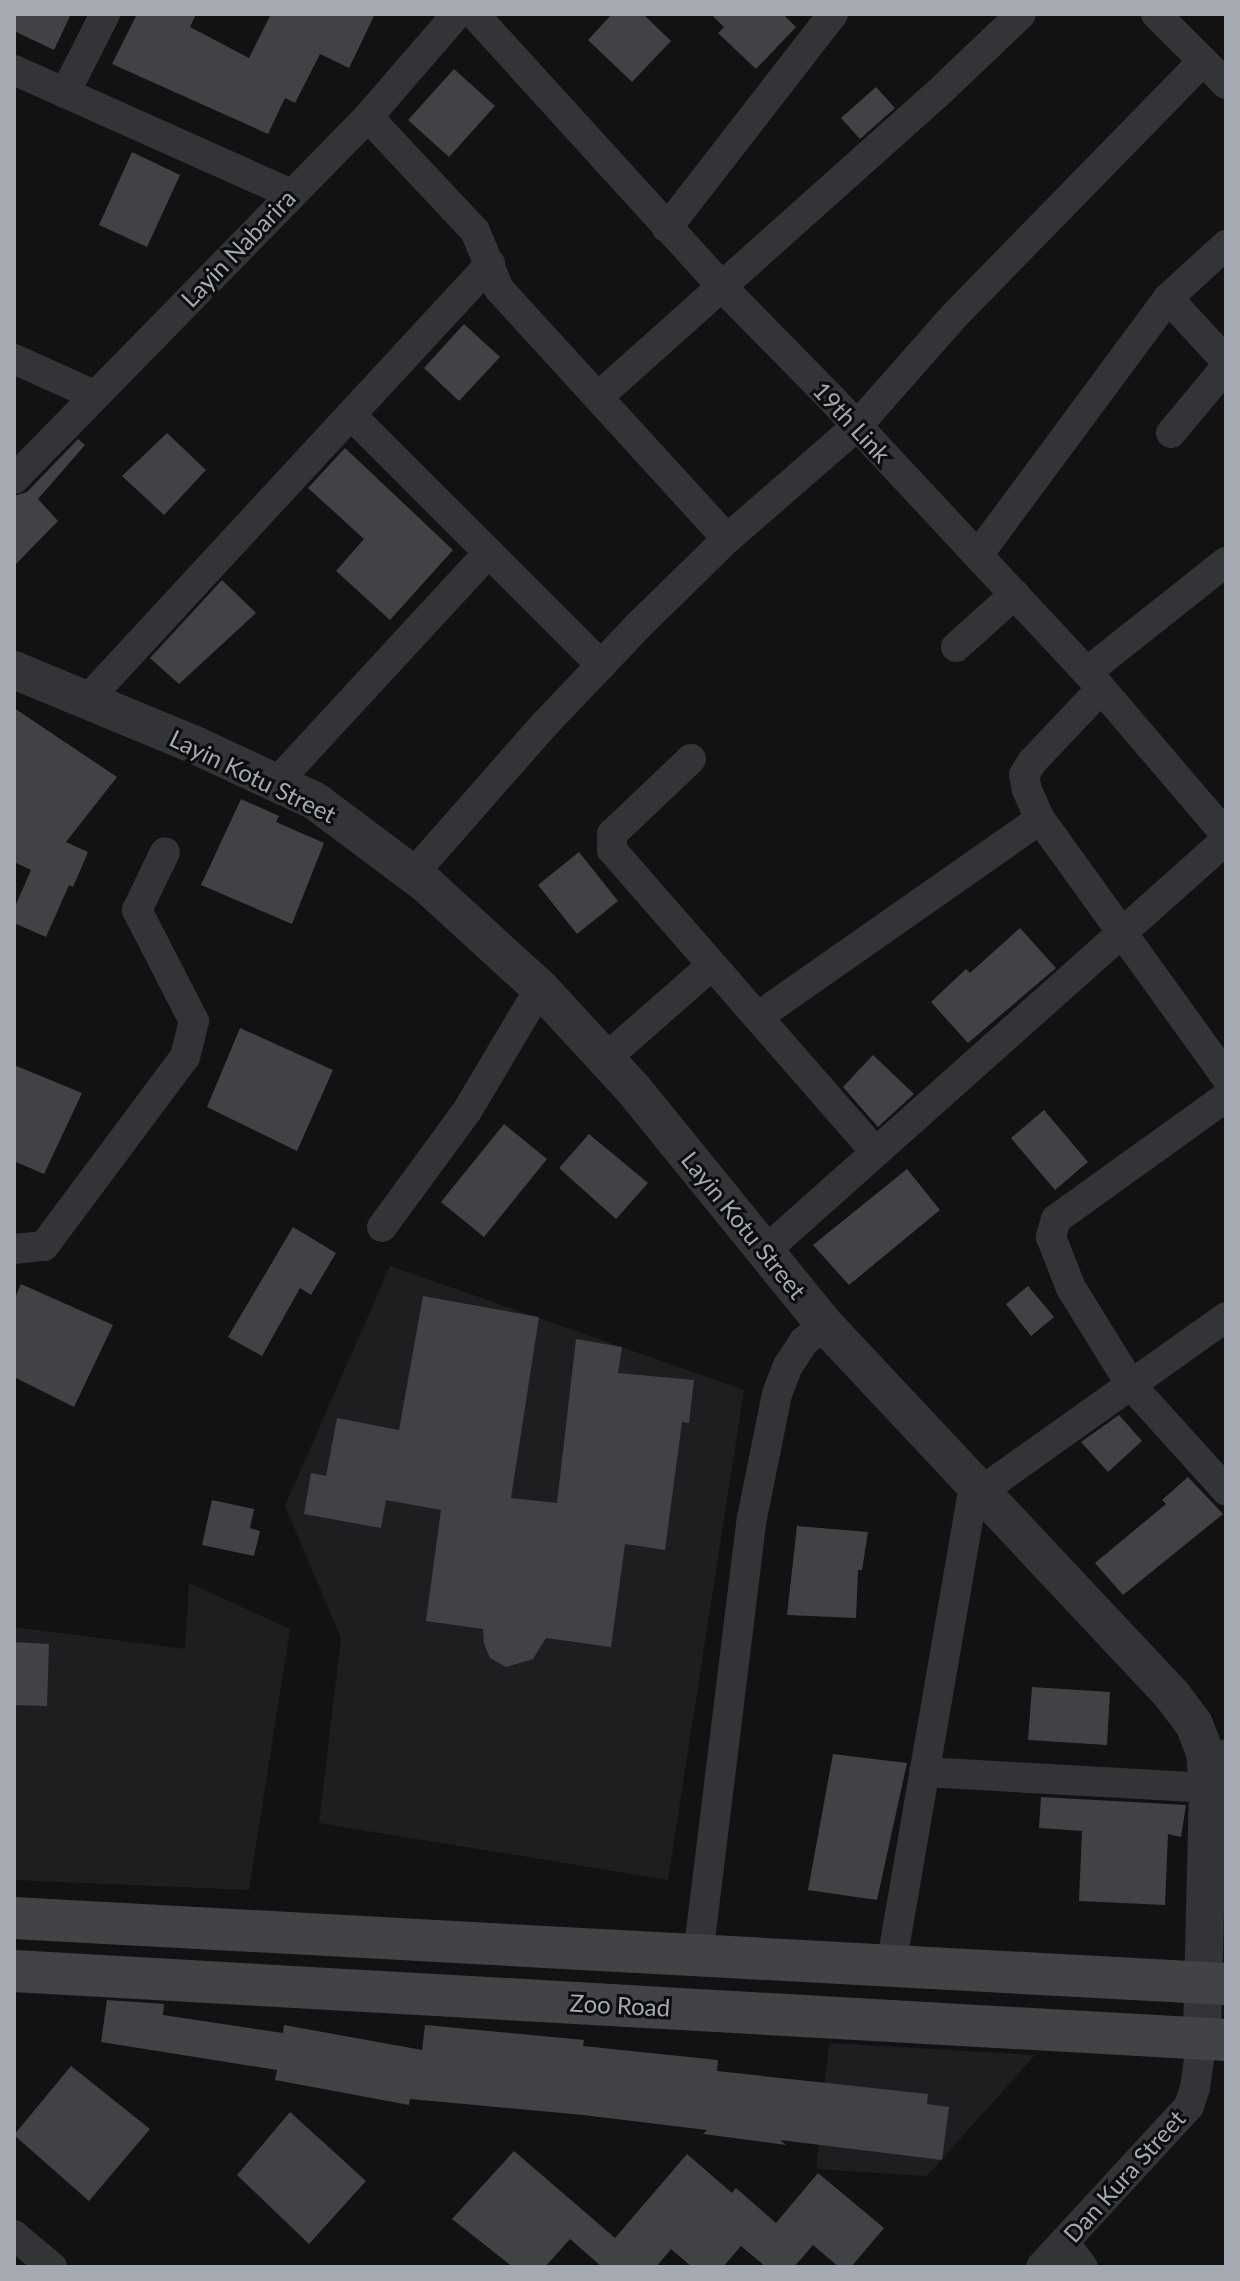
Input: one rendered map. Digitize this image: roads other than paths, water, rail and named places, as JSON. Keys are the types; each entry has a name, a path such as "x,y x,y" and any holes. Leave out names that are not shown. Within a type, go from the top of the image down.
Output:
{"main road":[{"path":"14,1918 1215,1984"},
{"name":"Zoo Road","path":"14,1971 1214,2039"}],"street":[{"path":"65,93 105,14"},
{"name":"Layin Nabarira","path":"14,479 368,117 457,14"},
{"name":"19th Link","path":"474,14 667,228 1094,680 1226,837"},
{"path":"667,228 833,14"},
{"path":"598,397 1021,14"},
{"path":"1156,14 1226,84"},
{"path":"413,874 601,665 727,539 857,426 955,315 1203,61"},
{"path":"14,70 291,194"},
{"path":"368,117 475,231 499,289 727,539"},
{"path":"978,555 1168,298 1226,245"},
{"path":"87,700 490,264"},
{"path":"1168,298 1226,361"},
{"path":"14,359 94,395"},
{"path":"1171,433 1226,367"},
{"path":"351,415 601,665"},
{"path":"276,783 489,552"},
{"path":"1226,562 1094,680 1024,775 1040,819 1226,1077"},
{"path":"956,647 1015,594"},
{"name":"Layin Kotu Street","path":"14,670 315,801 413,874 540,988 605,1059 826,1326 1172,1695 1194,1724 1205,1753 1208,1788 1215,1984"},
{"path":"691,759 612,834 610,842 615,856 875,1151"},
{"path":"759,1016 1040,819"},
{"path":"765,1251 1226,837"},
{"path":"14,1249 44,1246 185,1057 194,1021 137,910 165,852"},
{"path":"605,1059 711,966"},
{"path":"382,1227 467,1111 540,988"},
{"path":"1226,1097 1056,1219 1051,1237 1071,1288 1131,1385 1226,1490"},
{"path":"891,1966 977,1489 1226,1317"},
{"path":"698,1956 752,1518 777,1394 788,1366 804,1341 826,1326"},
{"path":"924,1772 1208,1788 1226,1754"},
{"name":"Dan Kura Street","path":"1041,2267 1189,2106 1214,2039 1215,1984"},
{"path":"14,2235 52,2267"},
{"path":"1064,2242 1083,2267"}]}
